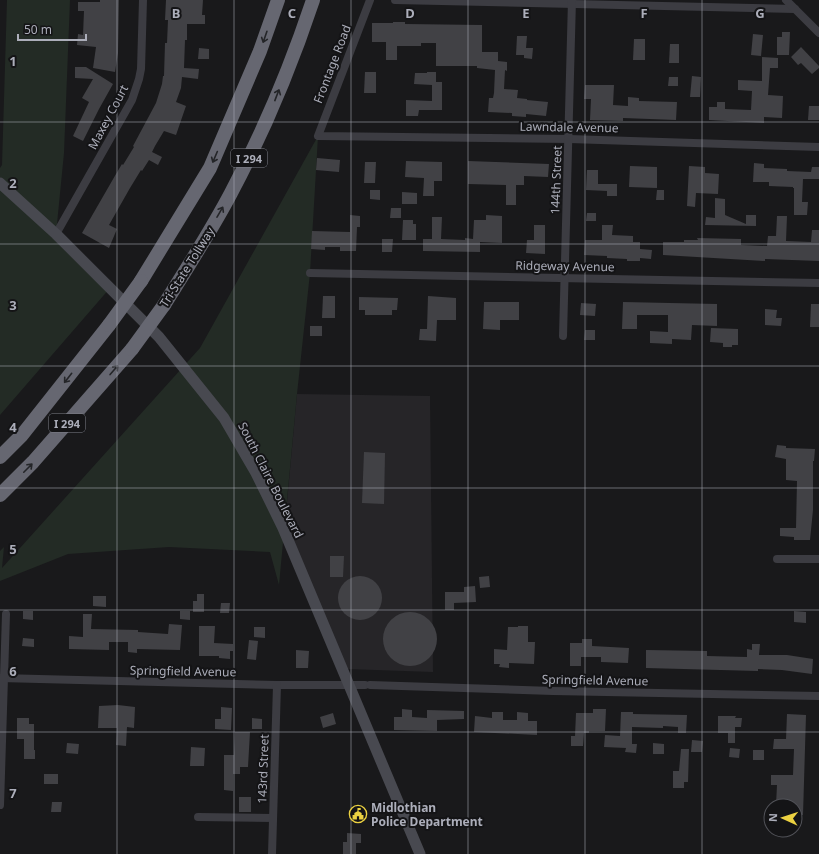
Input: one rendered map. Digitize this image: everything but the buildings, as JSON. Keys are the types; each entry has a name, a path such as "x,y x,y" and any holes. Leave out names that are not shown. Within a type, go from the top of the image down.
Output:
{"highway":[{"name":"I 294","path":"0,457 22,435 109,325 141,281 210,168 260,51 278,0"},
{"name":"Tri-State Tollway","path":"0,495 33,462 132,349 164,305 231,194 250,156 273,105 301,35 313,0"}],"street":[{"name":"Maxey Court","path":"56,234 93,171 132,100 137,88 141,69 143,0"},
{"name":"Frontage Road","path":"318,136 370,0"},
{"path":"395,0 572,2 795,9"},
{"path":"786,0 819,33"},
{"name":"144th Street","path":"563,336 572,2"},
{"name":"Lawndale Avenue","path":"318,136 569,139 819,147"},
{"name":"South Claire Boulevard","path":"0,183 56,234 159,337 224,418 256,473 283,528 420,854"},
{"name":"Ridgeway Avenue","path":"310,273 819,283"},
{"path":"777,559 819,559"},
{"path":"0,805 2,678 6,614"},
{"name":"Springfield Avenue","path":"2,678 277,685 349,684 569,691 819,696"},
{"name":"143rd Street","path":"272,854 277,685"},
{"path":"198,817 273,818"}],"shaded area":[{"path":"7,0 70,0 64,153 56,234 110,288 0,415 0,168 2,165"},
{"path":"318,136 310,273 279,585 270,552 169,547 68,554 0,581 0,551 4,547 2,568 200,348"},
{"path":"297,394 430,396 433,672 347,669 285,524"}],"place":[{"name":"Midlothian Police Department","path":"358,814"}]}
